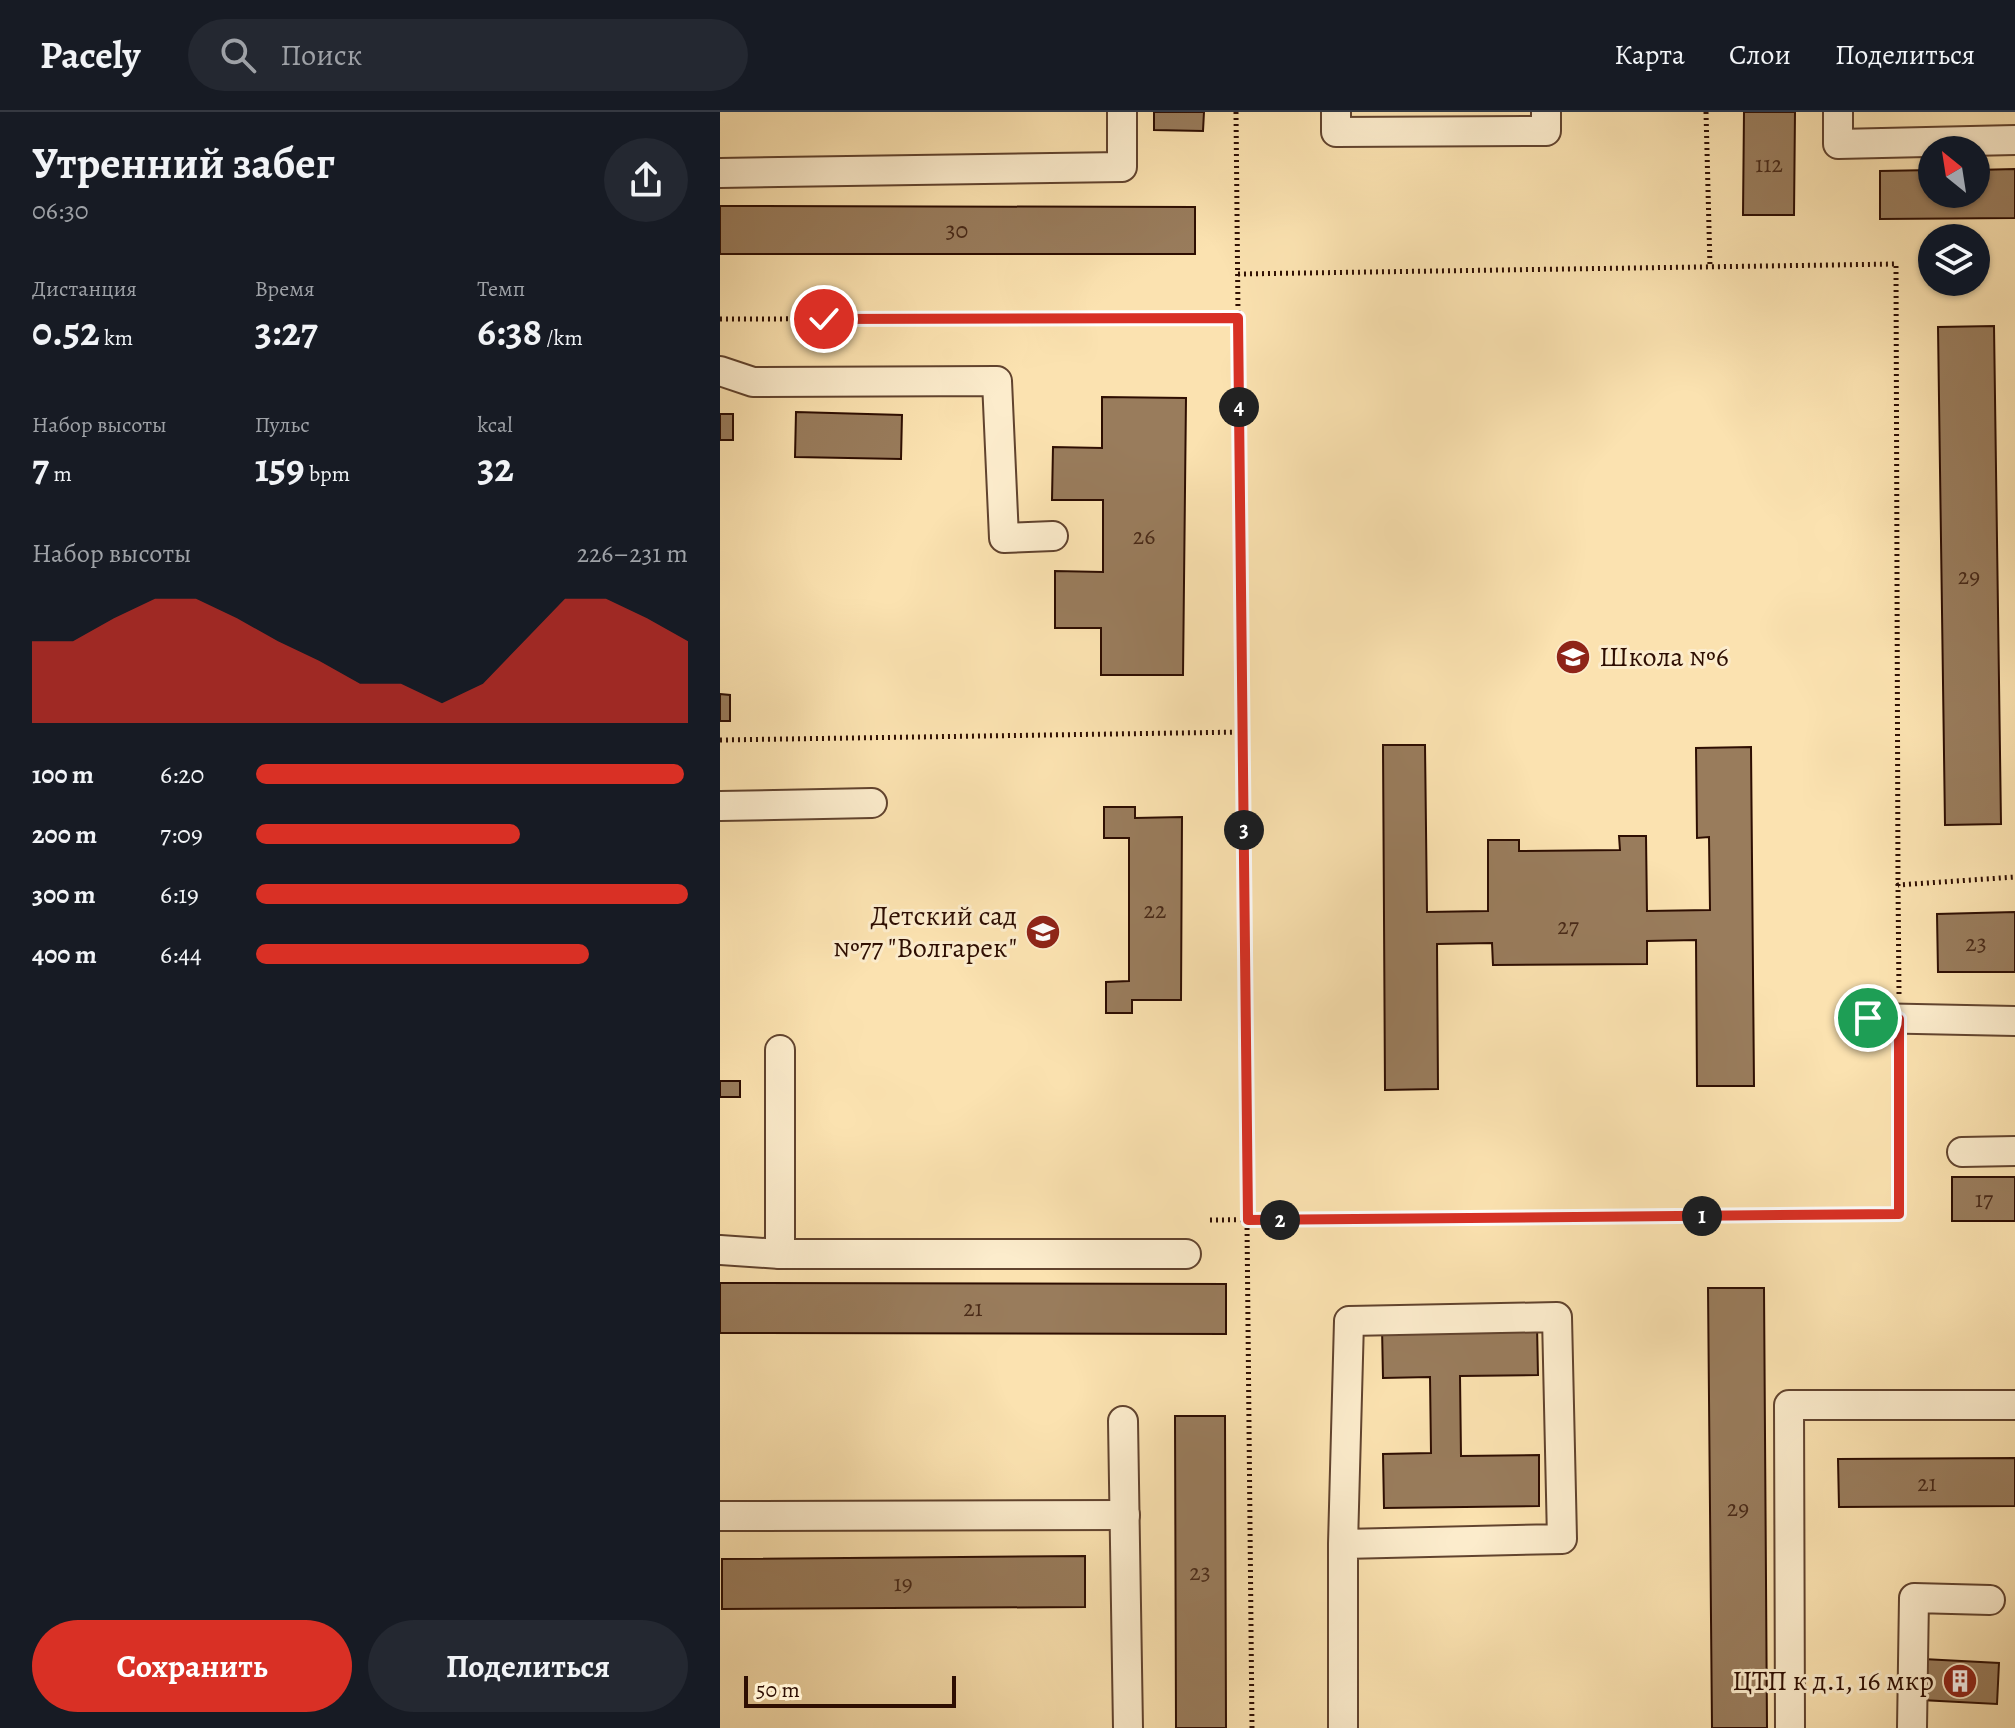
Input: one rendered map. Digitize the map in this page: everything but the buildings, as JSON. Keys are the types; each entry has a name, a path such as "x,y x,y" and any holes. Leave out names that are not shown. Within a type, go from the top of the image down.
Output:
{"lane":[{"path":"720,173 1122,167 1122,112"},
{"path":"1336,112 1336,132 1546,131 1546,112"},
{"path":"1838,112 1838,144 2015,140"},
{"path":"720,371 753,382 997,381 1004,538 1053,536"},
{"path":"720,806 872,803"},
{"path":"1868,1018 2015,1021"},
{"path":"780,1050 780,1254"},
{"path":"1962,1152 2015,1151"},
{"path":"720,1250 780,1254 1186,1254"},
{"path":"1343,1544 1562,1539 1557,1317 1349,1321 1343,1544 1343,1728"},
{"path":"1790,1728 1789,1405 2015,1405"},
{"path":"1123,1421 1128,1728"},
{"path":"720,1516 1125,1515"},
{"path":"1912,1728 1914,1598 1990,1600"}],"path":[{"path":"1236,112 1252,1728"},
{"path":"1706,112 1710,267"},
{"path":"1210,1220 1899,1214 1896,264 1238,274"},
{"path":"720,319 1238,318"},
{"path":"720,740 1243,732"},
{"path":"1898,885 2015,877"}],"place":[{"name":"Школа №6","path":"1573,657"},
{"name":"Детский сад №77 \"Волгарек\"","path":"1043,932"},
{"name":"ЦТП к д.1, 16 мкр","path":"1960,1681"}],"route":[{"path":"824,319 1238,318 1248,1220 1899,1214 1899,1019 1868,1018"}]}
